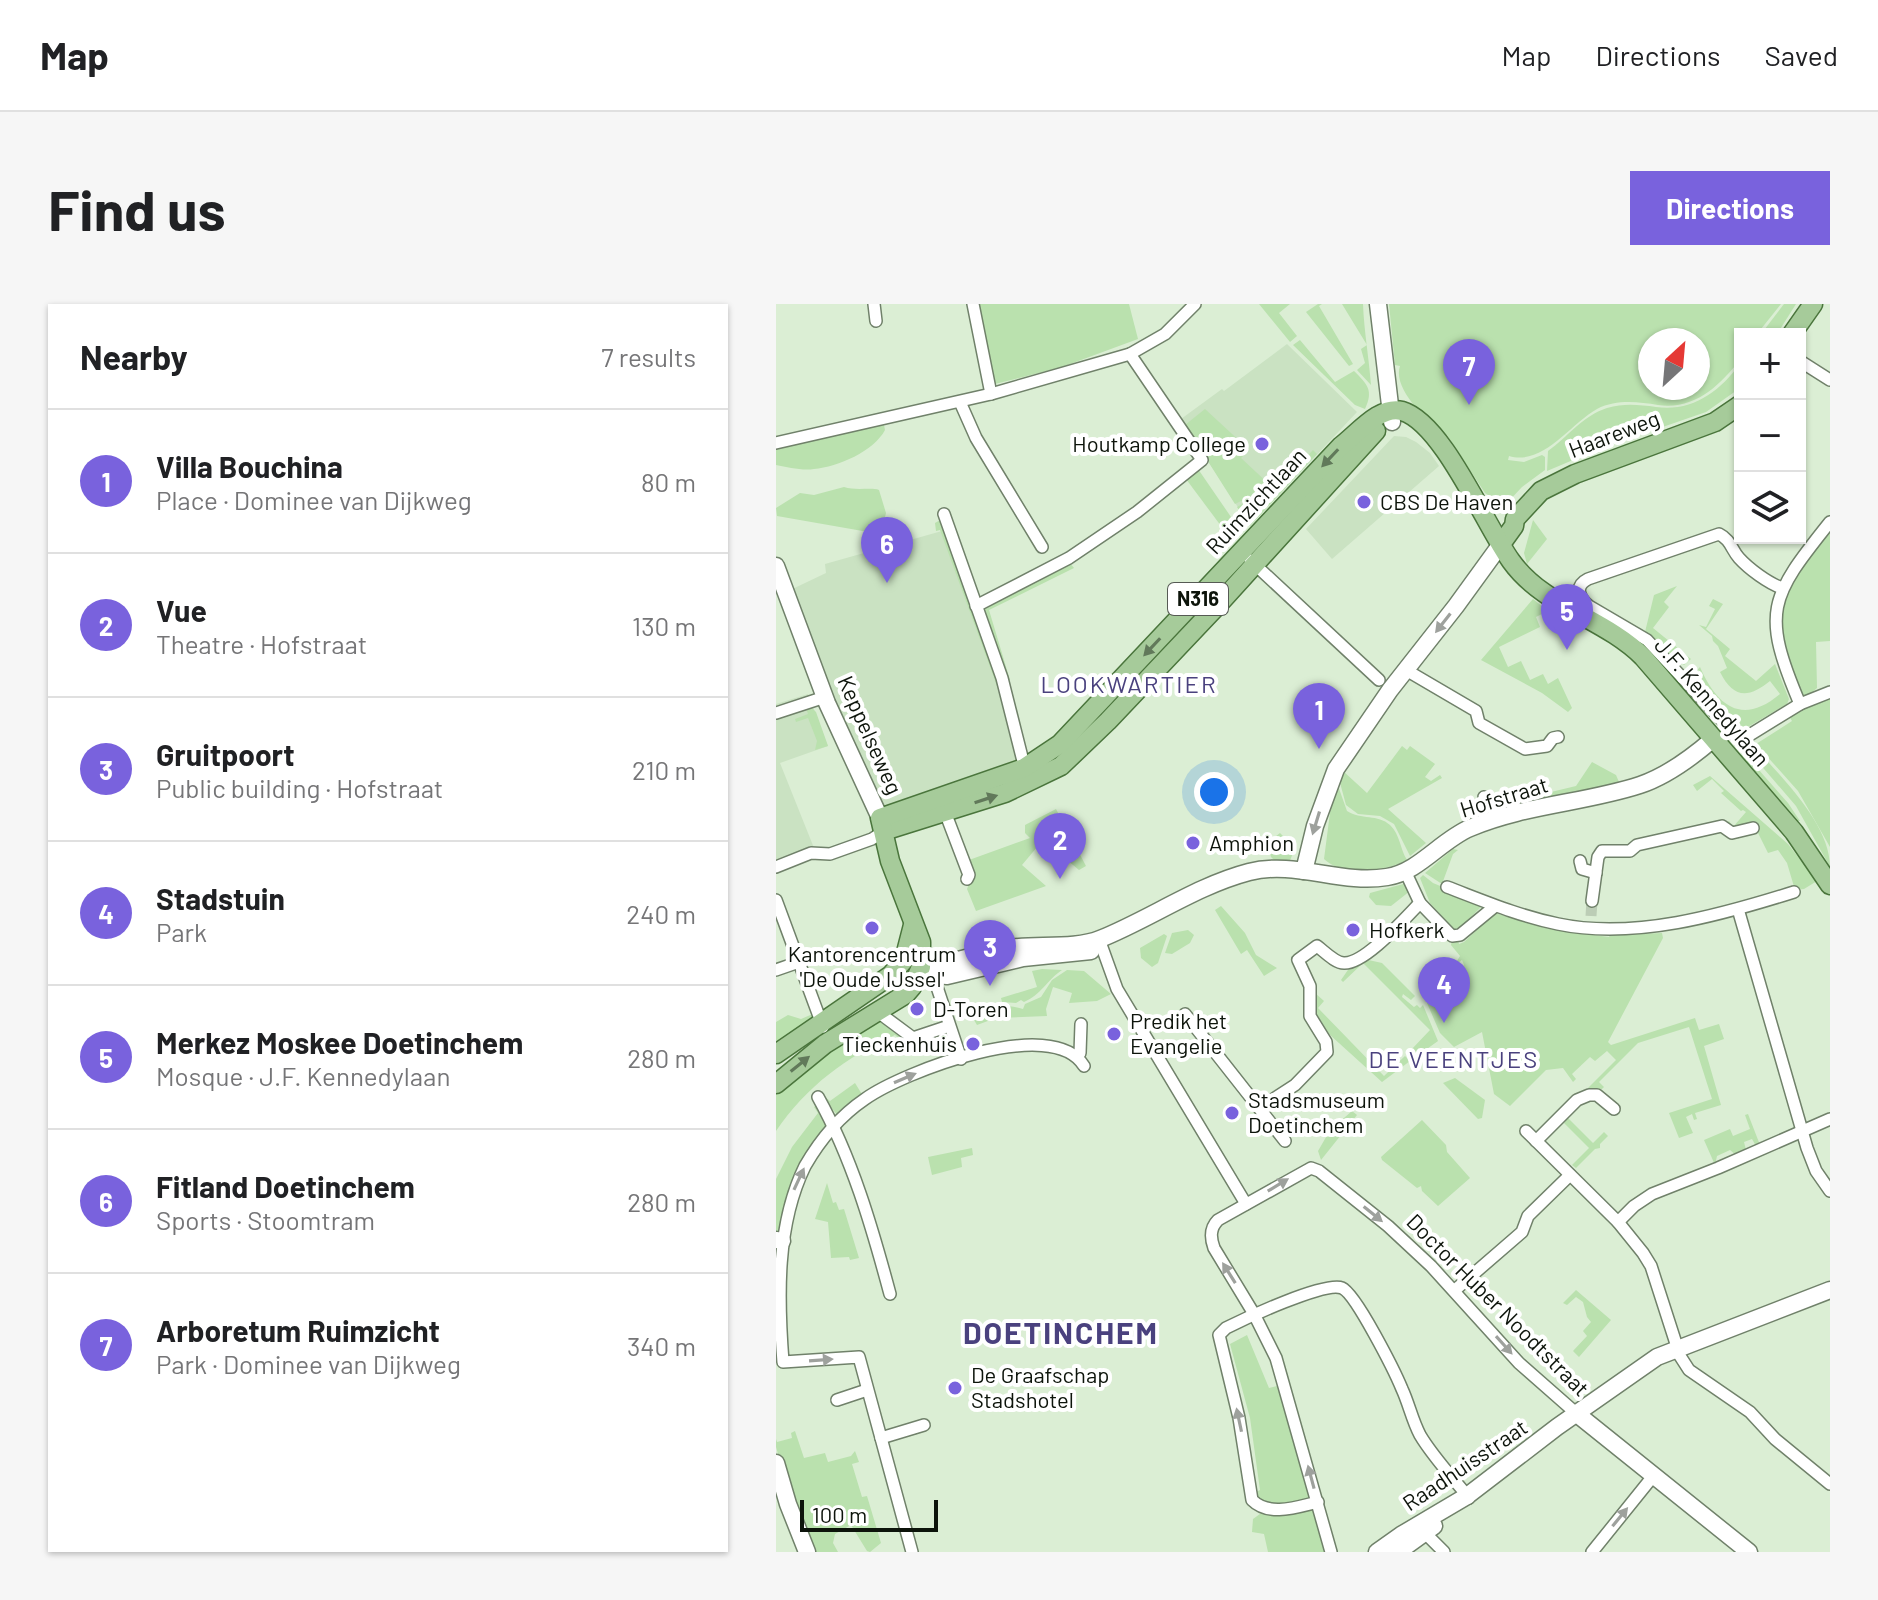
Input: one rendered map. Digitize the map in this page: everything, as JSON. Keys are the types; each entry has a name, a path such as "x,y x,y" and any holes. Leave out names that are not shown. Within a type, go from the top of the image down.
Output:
{"main road":[{"path":"1796,328 1813,304"},
{"name":"Haareweg","path":"1518,519 1519,525 1549,488 1575,474 1704,427 1734,409"},
{"name":"J.F. Kennedylaan","path":"1391,416 1411,415 1433,433 1517,568 1540,590 1635,650 1794,832 1829,880"},
{"name":"Ruimzichtlaan","path":"882,824 1061,766 1078,752 1248,558 1391,416"},
{"path":"1484,514 1518,519"},
{"name":"Haareweg","path":"1501,544 1518,519"},
{"name":"Ruimzichtlaan","path":"882,824 945,812 1027,775"},
{"name":"Keppelseweg","path":"882,824 890,861 913,925 912,964"},
{"path":"776,1084 825,1044 906,994 912,987 912,964"},
{"path":"776,1054 912,964"}],"street":[{"path":"874,304 876,321"},
{"path":"973,304 991,394"},
{"path":"776,443 960,402 1130,354 1165,334 1195,304"},
{"path":"1378,304 1391,416"},
{"path":"976,606 1069,558 1137,512 1202,460 1130,354"},
{"path":"1806,365 1830,380"},
{"path":"960,402 976,438 1042,547"},
{"path":"944,514 1002,678 1027,775"},
{"path":"1800,704 1777,643 1777,614 1782,588 1796,564 1830,522"},
{"path":"1782,588 1738,557 1731,543 1719,534 1588,579 1579,591 1583,601 1647,640 1737,736 1748,736 1800,704 1830,692"},
{"path":"1304,871 1318,816 1336,769 1501,544"},
{"path":"1248,558 1379,680"},
{"name":"Keppelseweg","path":"776,566 825,697 882,824"},
{"path":"1406,670 1476,711 1479,723 1525,749 1547,746 1558,737"},
{"path":"776,713 825,697"},
{"name":"Hofstraat","path":"937,978 1023,958 1069,955 1101,944 1214,885 1267,868 1385,878 1405,871 1456,835 1500,818 1639,785 1682,763 1712,740"},
{"path":"1484,797 1497,808 1500,818"},
{"path":"945,812 969,875 967,879"},
{"path":"776,867 811,853 833,853 872,839 882,824"},
{"path":"1592,901 1599,854 1605,850 1630,851 1637,845 1722,826 1732,833 1753,828"},
{"path":"1580,861 1582,869 1596,873"},
{"path":"1405,871 1420,903 1448,934 1456,936 1494,907"},
{"path":"1447,887 1494,907 1556,924 1590,922 1615,929 1674,924 1794,892"},
{"path":"776,900 826,1033 825,1044"},
{"path":"1260,1108 1295,1085 1327,1052 1326,1042 1310,1016 1310,986 1298,960 1317,946 1338,962 1350,962 1379,945 1420,903"},
{"path":"1738,909 1802,1131 1816,1171 1830,1191"},
{"path":"1101,944 1117,989 1246,1204 1218,1220 1211,1237 1214,1248 1254,1314 1276,1358 1331,1552"},
{"name":"Hofstraat","path":"912,964 946,965 1008,949 1101,944"},
{"path":"776,970 799,962"},
{"path":"912,964 937,978 961,1059"},
{"path":"878,1012 913,1038 949,1026"},
{"path":"1185,1014 1285,1141"},
{"path":"912,1552 859,1357 783,1362 778,1298 779,1240 785,1217 797,1182 834,1126 853,1108 883,1088 994,1048 1027,1044 1059,1048 1080,1061 1081,1024"},
{"path":"1536,1141 1581,1097 1597,1095 1614,1109"},
{"path":"818,1097 834,1126 858,1191 890,1294"},
{"path":"1618,1222 1652,1194 1830,1119"},
{"path":"1526,1131 1618,1222 1643,1253 1651,1266 1678,1349 1692,1373 1750,1412 1775,1439 1830,1484"},
{"name":"Doctor Huber Noodtstraat","path":"1246,1204 1297,1174 1315,1169 1388,1226 1455,1290 1519,1363 1580,1417 1651,1479 1749,1552"},
{"path":"1455,1290 1522,1232 1528,1216 1570,1175"},
{"path":"1318,1502 1272,1509 1255,1504 1250,1498 1239,1418 1220,1346 1221,1331 1285,1300 1337,1287 1346,1291 1368,1323 1403,1389 1409,1412 1421,1436 1468,1497"},
{"name":"Raadhuisstraat","path":"1398,1552 1657,1357 1830,1290"},
{"path":"837,1400 867,1390"},
{"path":"881,1438 924,1425"},
{"path":"776,1463 807,1552"},
{"path":"1592,1552 1651,1479"},
{"path":"1423,1532 1444,1552"},
{"name":"Raadhuisstraat","path":"1377,1552 1423,1532"}],"shaded area":[{"path":"979,304 1129,304 1138,339 1062,367 995,384"},
{"path":"1259,304 1290,304 1279,313 1297,336 1290,342"},
{"path":"1322,304 1319,306 1353,364 1349,366 1306,312"},
{"path":"1342,304 1363,304 1367,344"},
{"path":"1389,304 1781,304 1762,328 1734,328 1734,367 1710,390 1710,328 1638,328 1638,400 1695,400 1671,406 1628,402 1605,406 1587,416 1544,450 1521,458 1509,456 1508,460 1524,462 1542,455 1545,457 1545,470 1507,503 1495,504 1447,435 1444,436 1413,404 1401,385 1400,366 1395,365"},
{"path":"1784,304 1796,304 1781,328 1766,328"},
{"path":"1300,340 1335,382 1354,371 1359,376 1369,392 1365,409 1355,405 1293,345"},
{"name":"Houtkamp College","path":"1287,344 1357,412 1250,526 1181,419"},
{"path":"1367,345 1371,385 1357,370 1365,363 1361,349"},
{"path":"1734,371 1734,392 1706,412 1599,449 1547,471 1548,451 1598,412 1620,405 1669,408 1710,400 1710,394"},
{"path":"1205,409 1245,446 1241,458 1271,486 1235,504 1185,425"},
{"path":"884,425 885,430 873,445 844,461 809,469 776,465 776,449"},
{"name":"CBS De Haven","path":"1394,436 1416,442 1430,453 1439,466 1332,559 1306,529"},
{"path":"1313,450 1317,454 1250,526 1237,507 1278,486"},
{"path":"1198,469 1242,533 1233,542 1186,479"},
{"path":"844,487 879,490 886,513 882,529 874,533 777,516 776,508 800,493 814,495"},
{"path":"942,519 1005,708 940,530 936,531 935,523"},
{"path":"1533,520 1547,539 1527,564 1524,553"},
{"path":"1830,528 1830,641 1816,642 1817,688 1807,697 1800,694 1786,656 1781,617 1787,590 1795,575"},
{"path":"949,529 1027,775 878,815 784,593 826,573 825,564"},
{"path":"1069,562 1074,568 989,610 1010,680 1006,680 984,607"},
{"path":"1677,586 1664,602 1669,607 1653,628 1691,659 1684,665 1681,662 1678,665 1645,632 1654,595"},
{"path":"1533,599 1548,611 1536,617 1540,627 1499,647 1508,667 1521,661 1530,680 1543,674 1548,684 1558,678 1572,708 1568,712 1542,693 1481,660"},
{"path":"1713,599 1723,604 1706,629 1730,649 1725,656 1756,681 1775,664 1789,699 1787,704 1741,731 1690,678 1700,667 1714,692 1732,707 1754,709 1780,694 1770,681 1755,691 1742,693 1725,681 1720,672 1727,668 1718,646 1699,625 1706,627 1715,609 1709,606"},
{"path":"808,694 828,746 780,763 814,848 776,862 776,704"},
{"path":"1830,696 1830,847 1798,791 1756,744 1792,721 1788,714"},
{"path":"811,707 816,712 828,746 815,750 817,741 808,718 796,722 795,719 808,714 806,708"},
{"path":"1751,743 1812,817 1828,850 1830,867 1796,806 1746,748"},
{"path":"1402,746 1407,750 1410,746 1435,764 1425,777 1431,781 1440,775 1442,778 1388,809 1426,843 1410,856 1394,824 1380,816 1358,814 1346,805 1339,779 1343,771 1367,793"},
{"path":"1744,753 1800,821 1796,821 1739,757"},
{"path":"1592,762 1616,775 1619,782 1519,806 1518,800 1576,786"},
{"path":"1710,776 1788,844 1817,881 1804,889 1795,890 1787,863 1778,850 1768,853 1757,831 1734,830 1725,824 1729,821 1733,827 1746,812 1721,793 1724,791 1712,779 1697,791 1693,785"},
{"path":"1337,783 1347,811 1380,819 1390,825 1407,860 1388,867 1353,870 1332,865 1324,859"},
{"path":"1056,809 1086,866 1079,870 1043,840 1022,865 1046,886 976,911 967,889 973,874 969,860 1030,838 1025,833 1025,825"},
{"path":"1280,833 1295,848 1289,863 1276,862 1271,857 1267,843"},
{"path":"1453,849 1458,850 1453,854 1442,884 1425,873"},
{"path":"1423,875 1433,883 1484,904 1460,928 1454,929 1430,903 1420,878"},
{"path":"1407,883 1410,891 1391,906 1376,905 1369,897 1370,893"},
{"path":"1221,906 1245,933 1256,955 1277,968 1264,976 1247,950 1241,954 1215,910"},
{"path":"1495,913 1545,928 1609,937 1662,933 1663,938 1608,1042 1611,1045 1695,1018 1699,1030 1719,1024 1724,1039 1704,1046 1721,1105 1695,1113 1697,1119 1694,1120 1692,1114 1686,1117 1693,1133 1679,1138 1669,1113 1712,1099 1689,1027 1638,1043 1599,1082 1604,1087 1602,1089 1587,1089 1616,1060 1607,1051 1595,1061 1590,1057 1572,1074 1576,1079 1573,1082 1563,1068 1546,1070 1510,1106 1494,1094 1482,1032 1454,1047 1440,1033 1427,1003 1464,965 1462,960 1454,966 1460,956 1451,945 1452,940 1458,940 1459,944 1464,942"},
{"path":"1188,930 1194,935 1190,943 1172,954 1165,953 1172,933"},
{"path":"1164,934 1167,936 1158,963 1152,967 1141,958 1140,948"},
{"path":"1364,959 1382,963 1415,996 1411,1000 1403,994 1402,997 1414,1007 1423,1005 1438,1041 1417,1056 1411,1050 1430,1030 1363,963 1343,982 1341,980 1350,967"},
{"path":"1062,970 1030,999 1016,1003 1002,1002 1001,998 1037,987 1032,971"},
{"path":"1067,970 1084,971 1111,994 1097,1001 1069,1003 1072,993 1053,987 1047,1016 996,1018 977,1025 974,1020 998,1007 1023,1009 1025,1004 1041,997 1052,980"},
{"path":"1315,993 1324,1001 1318,1008 1384,1076 1405,1056 1410,1061 1382,1082 1329,1034 1316,1013"},
{"path":"815,1013 817,1020 776,1050 776,1022 788,1015 801,1019"},
{"path":"879,1019 900,1033 899,1039 895,1035 877,1044 829,1074 801,1100 776,1131 776,1092 826,1052"},
{"path":"1455,1078 1485,1100 1482,1118 1478,1119 1443,1083"},
{"path":"855,1083 863,1096 838,1116 825,1097 830,1101"},
{"path":"818,1104 828,1126 797,1176 776,1236 776,1179 792,1147 818,1113 814,1107"},
{"path":"1352,1111 1357,1115 1321,1160 1318,1151 1329,1132 1335,1133 1337,1124"},
{"path":"1748,1114 1760,1145 1756,1146 1752,1139 1744,1142 1746,1150 1736,1155 1730,1150 1717,1156 1715,1165 1704,1140 1730,1129 1733,1136 1750,1129 1745,1115"},
{"path":"1568,1118 1593,1143 1604,1132 1608,1136 1600,1148 1595,1149 1576,1168 1572,1165 1589,1148 1564,1123"},
{"path":"1422,1120 1446,1145 1447,1152 1470,1178 1438,1206 1422,1191 1421,1186 1417,1188 1381,1157"},
{"path":"972,1148 973,1155 961,1158 962,1167 932,1175 928,1157"},
{"path":"827,1183 833,1203 836,1202 839,1210 844,1209 859,1258 831,1258 828,1222 815,1219"},
{"path":"1576,1290 1611,1320 1579,1357 1573,1351 1587,1336 1583,1331 1591,1322 1583,1302 1576,1297 1567,1305 1563,1303"},
{"path":"1247,1335 1269,1388 1277,1386 1287,1404 1327,1552 1268,1552 1264,1534 1252,1532 1253,1519 1264,1511 1254,1493 1260,1490 1250,1418 1230,1344"},
{"path":"795,1431 804,1458 825,1453 828,1462 851,1456 855,1451 859,1462 852,1464 862,1497 867,1496 881,1543 870,1552 851,1525 835,1534 833,1543 838,1552 812,1552 794,1509 776,1447 776,1439 777,1442 792,1438 791,1433"}],"tunnel":[{"path":"1591,916 1592,901"}],"place":[{"name":"Arboretum Ruimzicht","path":"1469,405"},
{"name":"Houtkamp College","path":"1262,444"},
{"name":"CBS De Haven","path":"1364,502"},
{"name":"Fitland Doetinchem","path":"887,583"},
{"name":"Merkez Moskee Doetinchem","path":"1567,650"},
{"name":"Villa Bouchina","path":"1319,749"},
{"name":"Amphion","path":"1193,843"},
{"name":"Vue","path":"1060,879"},
{"name":"Kantorencentrum 'De Oude IJssel'","path":"872,928"},
{"name":"Hofkerk","path":"1353,930"},
{"name":"Gruitpoort","path":"990,986"},
{"name":"D-Toren","path":"917,1009"},
{"name":"Stadstuin","path":"1444,1023"},
{"name":"Predik het Evangelie","path":"1114,1034"},
{"name":"Tieckenhuis","path":"973,1044"},
{"name":"Stadsmuseum Doetinchem","path":"1232,1113"},
{"name":"De Graafschap Stadshotel","path":"955,1388"}],"district":[{"name":"LOOKWARTIER","path":"1129,685"},
{"name":"DE VEENTJES","path":"1454,1060"},
{"name":"DOETINCHEM","path":"1061,1334"}]}
